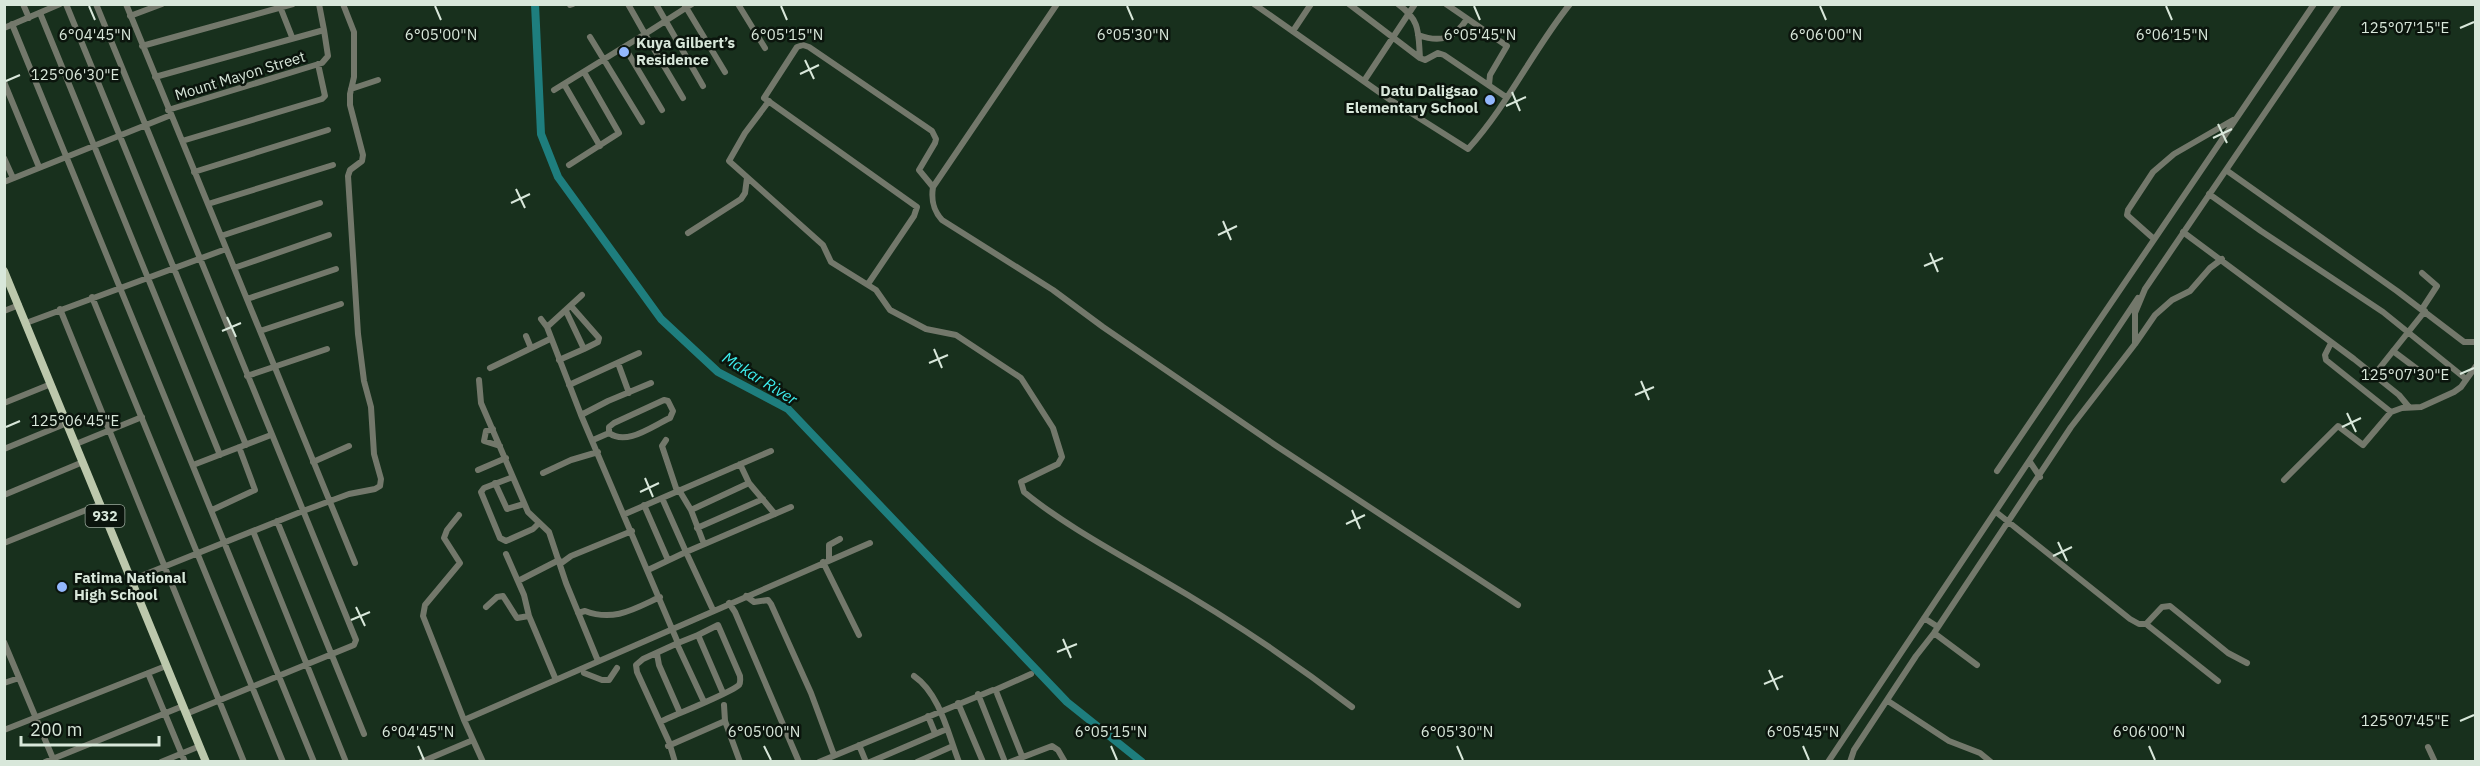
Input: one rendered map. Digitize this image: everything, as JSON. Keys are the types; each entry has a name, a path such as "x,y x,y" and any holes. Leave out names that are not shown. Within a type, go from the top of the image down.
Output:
{"main road":[{"name":"932","path":"4,271 206,762"}],"street":[{"path":"23,4 29,18"},
{"path":"4,28 60,4"},
{"path":"66,4 246,445"},
{"path":"45,762 165,714 219,700 306,666 354,645 355,637 96,4"},
{"path":"126,4 355,563"},
{"path":"130,16 162,4"},
{"path":"142,46 293,4"},
{"path":"182,141 322,99 325,96 318,64 325,61 328,56 319,4"},
{"path":"131,580 303,510 380,486 381,479 374,454 371,407 364,381 357,329 348,176 350,170 362,162 363,155 350,105 354,77 354,32 343,4"},
{"path":"628,4 683,98"},
{"path":"656,4 704,86"},
{"path":"738,4 765,48"},
{"path":"1057,4 933,187 934,209 942,220 1053,290 1275,445 1518,605"},
{"path":"1254,4 1364,81 1468,149 1489,125 1570,4"},
{"path":"1293,31 1311,4"},
{"path":"1349,4 1393,39 1425,60 1438,53 1442,40"},
{"path":"1398,4 1410,13 1417,24 1420,58"},
{"path":"1364,81 1415,4"},
{"path":"1446,4 1507,46 1490,75 1489,85"},
{"path":"1997,471 2314,4"},
{"path":"1828,762 2338,4"},
{"path":"280,6 292,38"},
{"path":"554,90 666,22 687,6 725,72"},
{"path":"40,13 220,455"},
{"path":"1418,35 1442,40 1454,35 1467,19"},
{"path":"12,24 314,762"},
{"path":"155,77 324,30"},
{"path":"590,37 642,122"},
{"path":"868,284 914,216 917,209 916,204 764,98 797,47 806,45 932,131 936,139 935,143 919,170 933,187"},
{"path":"624,48 662,110"},
{"path":"1438,53 1450,58 1506,97"},
{"name":"Mount Mayon Street","path":"4,182 145,125 170,112 318,64"},
{"path":"569,165 615,137 619,131 584,72"},
{"path":"351,89 378,80"},
{"path":"4,82 39,167"},
{"path":"564,84 600,146"},
{"path":"769,101 745,133 729,161 823,245 831,262 868,284 879,294 890,310 926,329 956,335 1021,378 1053,428 1062,457 1058,464 1021,482 1024,492 1116,554 1187,594 1292,663 1352,707"},
{"path":"2154,239 2127,215 2133,202 2154,172 2174,154 2213,134 2238,116"},
{"path":"194,172 327,130"},
{"path":"4,158 13,178"},
{"path":"208,204 333,165"},
{"path":"2226,170 2238,180 2256,189 2295,220 2423,310 2464,342 2475,342"},
{"path":"688,234 741,199 745,193 747,178"},
{"path":"2209,194 2370,302 2466,379"},
{"path":"220,236 320,203"},
{"path":"2183,232 2374,375 2399,395 2409,407"},
{"path":"234,268 329,235"},
{"path":"26,323 147,276 226,249"},
{"path":"1850,762 1854,750 1916,656 2009,523 2071,427 2155,315 2172,300 2187,293 2210,268 2222,259"},
{"path":"247,299 336,269"},
{"path":"2374,375 2409,332 2438,286 2422,273"},
{"path":"2135,344 2135,313 2145,289"},
{"path":"547,327 582,295"},
{"path":"92,297 283,762"},
{"path":"260,332 341,304"},
{"path":"4,311 19,305"},
{"path":"559,360 598,342 599,338 568,308"},
{"path":"568,308 584,349"},
{"path":"60,309 244,762"},
{"path":"541,319 547,327 581,415 704,702"},
{"path":"526,336 531,348"},
{"path":"490,368 550,339"},
{"path":"2331,343 2325,355 2326,360 2391,412"},
{"path":"247,376 327,349"},
{"path":"2393,351 2421,372"},
{"path":"569,385 639,353"},
{"path":"618,363 629,393"},
{"path":"2284,480 2338,426 2363,445 2391,412 2409,407 2418,408 2454,392 2475,366"},
{"path":"479,380 480,399 524,504 530,516 549,532 598,662"},
{"path":"581,415 651,383"},
{"path":"4,403 51,384"},
{"path":"667,400 669,403 673,414 670,418 626,438 616,438 609,434 609,427 614,423 662,401 667,400"},
{"path":"76,444 142,417"},
{"path":"4,449 67,423"},
{"path":"493,429 486,431 484,441 500,446"},
{"path":"593,440 609,434"},
{"path":"194,465 271,435"},
{"path":"666,440 662,446 678,490 691,510 704,544"},
{"path":"313,462 349,446"},
{"path":"212,510 255,490 239,447"},
{"path":"625,514 771,451"},
{"path":"543,472 598,452"},
{"path":"478,470 506,458"},
{"path":"4,495 83,462"},
{"path":"2030,462 2040,477"},
{"path":"740,464 749,483 775,514"},
{"path":"513,477 484,488 481,492 502,540 509,540 533,529 539,523"},
{"path":"495,483 507,509 524,504"},
{"path":"691,510 749,483"},
{"path":"660,722 738,686 741,680 662,498"},
{"path":"698,528 763,499"},
{"path":"4,543 100,504"},
{"path":"644,506 668,560"},
{"path":"648,570 791,507"},
{"path":"1996,512 2130,619 2139,624 2146,624 2218,681"},
{"path":"459,515 447,530 444,538 460,563 425,605 423,612 464,720 483,762"},
{"path":"277,521 364,734"},
{"path":"253,531 346,762"},
{"path":"518,581 632,531"},
{"path":"840,539 829,545 826,561 859,636"},
{"path":"464,720 870,543"},
{"path":"506,554 555,680"},
{"path":"769,587 768,600 777,615 811,693 834,755"},
{"path":"486,607 497,597 503,596 517,618 529,616"},
{"path":"747,596 756,602 768,600"},
{"path":"578,613 585,611 599,616 621,614 660,597"},
{"path":"729,603 799,762"},
{"path":"2146,624 2162,607 2170,606 2228,653 2247,663"},
{"path":"1924,618 1977,665"},
{"path":"675,762 636,665 638,662 718,625"},
{"path":"698,635 723,693"},
{"path":"4,642 53,760"},
{"path":"657,654 659,665 680,713"},
{"path":"4,730 166,666"},
{"path":"584,673 602,680 609,680 617,668"},
{"path":"148,673 185,762"},
{"path":"819,762 978,694 995,690 1031,674"},
{"path":"914,676 926,687 940,711 959,762"},
{"path":"4,683 19,678"},
{"path":"995,690 1022,756"},
{"path":"978,694 1005,762"},
{"path":"1888,701 1948,741 1980,753 1991,762"},
{"path":"958,703 983,762"},
{"path":"724,705 725,721 740,762"},
{"path":"928,716 934,733"},
{"path":"668,746 725,721"},
{"path":"858,746 868,762 886,759 934,733 947,729"},
{"path":"421,762 473,740"},
{"path":"161,762 200,746"},
{"path":"917,762 953,746"},
{"path":"1010,762 1052,746 1058,750 1065,762"},
{"path":"2428,747 2435,762"}],"waterway":[{"name":"Makar River","path":"535,4 541,134 558,177 661,319 718,372 788,409 1067,702 1142,762"}],"place":[{"name":"Kuya Gilbert’s Residence","path":"624,52"},
{"name":"Datu Daligsao Elementary School","path":"1490,100"},
{"name":"Fatima National High School","path":"62,587"}]}
